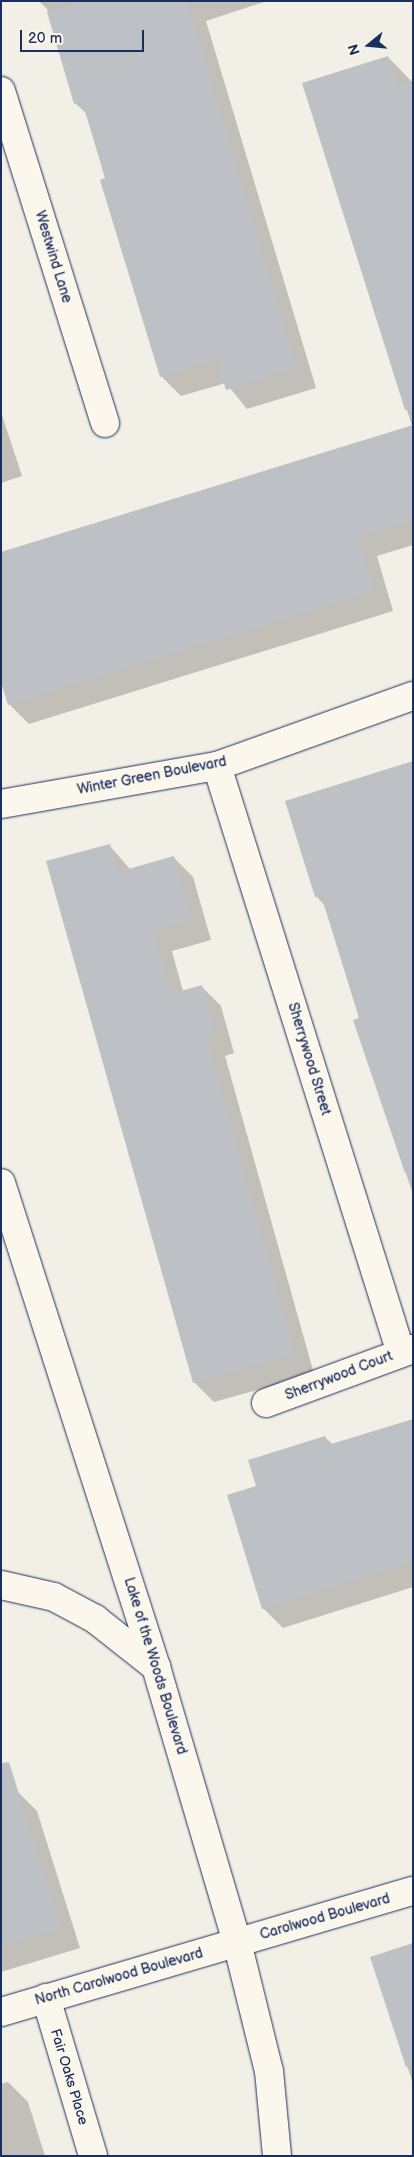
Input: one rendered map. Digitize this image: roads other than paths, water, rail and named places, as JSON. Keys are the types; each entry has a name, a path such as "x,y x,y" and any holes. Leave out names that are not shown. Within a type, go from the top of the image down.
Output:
{"street":[{"name":"Westwind Lane","path":"1,91 106,423"},
{"name":"Winter Green Boulevard","path":"1,804 217,766 413,696"},
{"name":"Sherrywood Street","path":"217,766 407,1351"},
{"name":"Lake of the Woods Boulevard","path":"1,1183 156,1666 238,1942 269,2071 277,2156"},
{"name":"Sherrywood Court","path":"266,1403 407,1351"},
{"path":"1,1584 38,1592 87,1614 156,1666"},
{"name":"Carolwood Boulevard","path":"238,1942 413,1891"},
{"name":"North Carolwood Boulevard","path":"1,2012 238,1942"},
{"name":"Fair Oaks Place","path":"46,1998 93,2156"}]}
